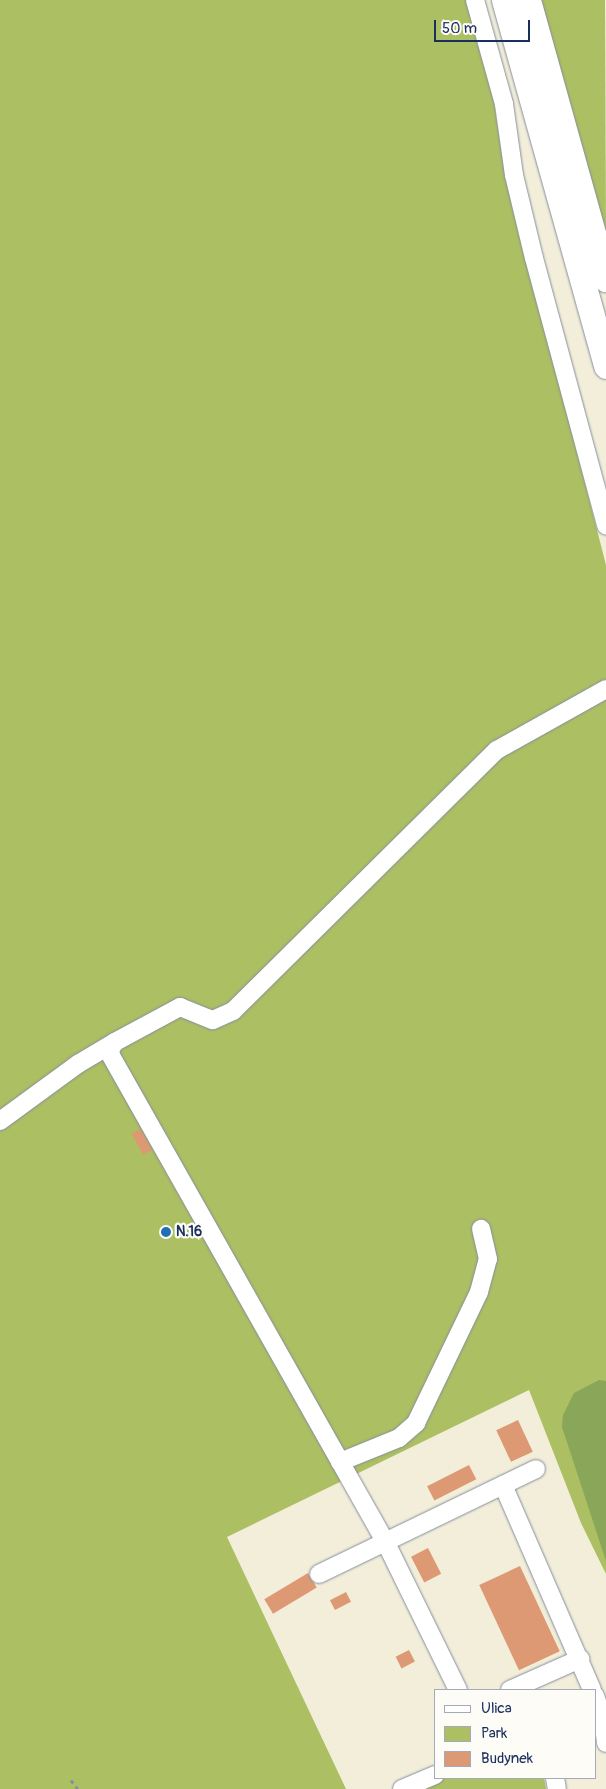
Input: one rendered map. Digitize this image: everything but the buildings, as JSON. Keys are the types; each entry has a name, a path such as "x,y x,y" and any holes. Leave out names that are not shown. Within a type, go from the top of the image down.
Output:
{"highway":[{"path":"504,0 606,366"},
{"path":"528,0 606,278"}],"street":[{"path":"475,0 504,104 514,176 534,258 606,525"},
{"path":"0,1121 78,1064 180,1007 213,1020 233,1012 497,750 606,689"},
{"path":"115,1042 110,1054 386,1543 458,1689"},
{"path":"340,1462 398,1438 416,1423 479,1292 488,1259 481,1229"},
{"path":"319,1574 536,1469"},
{"path":"503,1485 592,1689"},
{"path":"512,1689 580,1659"},
{"path":"596,1699 606,1743"},
{"path":"402,1789 434,1775"}],"path":[{"path":"71,1780 78,1789"}],"green space":[{"path":"0,0 467,0 493,95 504,168 606,565 606,1574 581,1523 529,1390 227,1537 346,1789 0,1789"},
{"path":"541,0 605,0 606,235"},
{"path":"599,1380 606,1381 606,1561 562,1427 563,1415 574,1393"},
{"path":"440,1779 544,1779 546,1789 418,1789"}],"place":[{"name":"N.16","path":"166,1232"}]}
